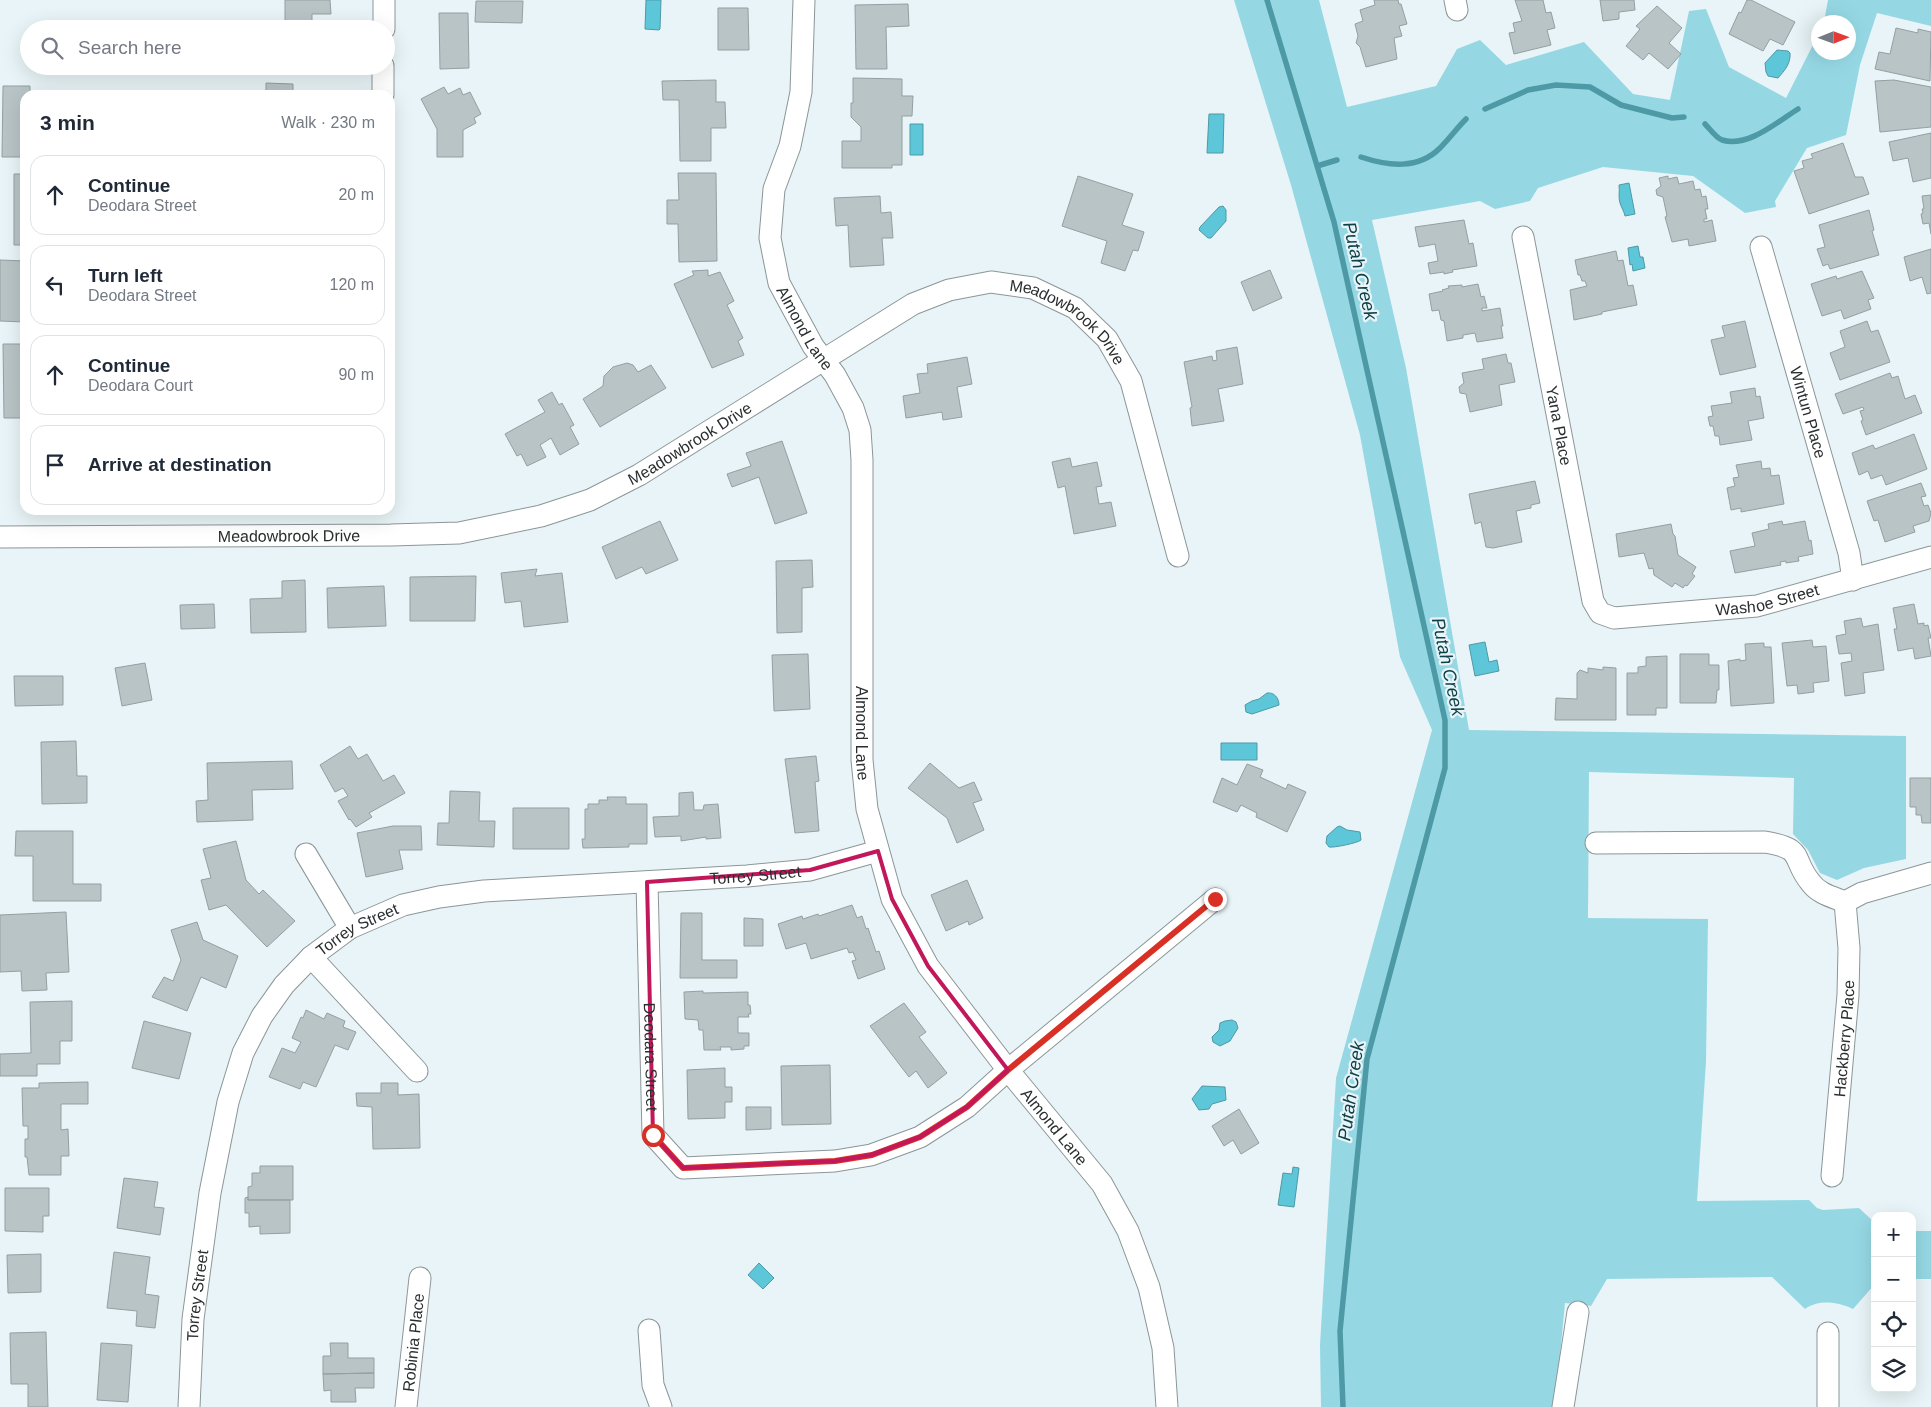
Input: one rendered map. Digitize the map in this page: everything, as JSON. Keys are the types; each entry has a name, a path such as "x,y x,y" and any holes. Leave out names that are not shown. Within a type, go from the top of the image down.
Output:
{"street":[{"path":"384,0 384,20"},
{"name":"Almond Lane","path":"804,0 801,92 790,146 774,189 770,238 779,283 813,346 825,360 853,408 860,430 863,519 862,760 867,808 892,899 928,966 1008,1070 1102,1184 1128,1231 1148,1287 1163,1348 1167,1407"},
{"path":"383,75 383,90"},
{"name":"Yana Place","path":"1523,237 1593,600 1600,613"},
{"name":"Wintun Place","path":"1761,247 1849,553 1853,580"},
{"name":"Meadowbrook Drive","path":"0,537 459,533 541,516 590,500 639,475 914,304 949,290 991,282 1033,288 1075,308 1107,339 1130,381 1178,556"},
{"name":"Washoe Street","path":"1600,613 1614,618 1757,606 1853,580 1931,556"},
{"path":"1596,843 1765,842 1783,845 1798,856 1811,884 1824,894 1845,902 1862,892 1931,873"},
{"name":"Torrey Street","path":"189,1407 193,1319 210,1193 228,1102 243,1053 262,1016 284,985 311,957 350,928 403,905 439,897 484,891 747,876 810,870 878,850"},
{"path":"306,854 350,928"},
{"name":"Deodara Street","path":"647,882 653,1135 683,1168 835,1161 872,1155 920,1137 967,1107 1008,1070"},
{"path":"1008,1070 1215,899"},
{"name":"Hackberry Place","path":"1832,1176 1848,995 1849,948 1845,902"},
{"path":"311,957 417,1071"},
{"name":"Robinia Place","path":"406,1407 420,1278"},
{"path":"1563,1407 1578,1312"},
{"path":"649,1330 653,1385 661,1407"},
{"path":"1828,1333 1828,1407"}],"highlighted area":[{"path":"878,851 892,899 928,966 1008,1070 967,1107 920,1137 871,1155 835,1161 683,1168 653,1135 647,882 810,870"}],"shaded area":[{"path":"646,0 661,0 659,30 645,29"},
{"path":"1234,0 1319,0 1347,107 1436,86 1457,49 1480,40 1506,65 1584,42 1633,94 1670,100 1689,11 1706,9 1729,67 1786,98 1811,49 1811,60 1856,60 1856,15 1825,15 1828,0 1931,0 1931,26 1877,13 1860,65 1846,135 1807,148 1775,201 1776,207 1745,213 1693,176 1603,167 1538,188 1530,201 1495,209 1480,201 1372,220 1406,368 1469,730 1906,736 1906,859 1864,868 1837,880 1820,873 1808,850 1793,834 1794,778 1589,772 1588,918 1708,919 1706,1061 1697,1201 1809,1200 1817,1208 1823,1210 1859,1208 1871,1219 1871,1289 1853,1309 1841,1305 1822,1303 1805,1309 1772,1277 1607,1279 1591,1306 1565,1303 1555,1407 1321,1407 1320,1345 1336,1078 1432,730 1400,657 1360,435 1291,185"},
{"path":"1777,50 1790,53 1788,64 1778,78 1768,76 1765,63"},
{"path":"1209,114 1224,114 1223,153 1207,153"},
{"path":"910,124 923,124 923,155 910,155"},
{"path":"1629,183 1635,214 1625,216 1619,201 1619,185"},
{"path":"1223,206 1226,210 1226,221 1211,238 1208,238 1199,230 1200,227 1219,207"},
{"path":"1638,246 1645,268 1633,271 1632,264 1630,265 1628,248"},
{"path":"1485,642 1489,662 1497,660 1499,671 1475,676 1469,645"},
{"path":"1267,693 1272,693 1276,696 1279,705 1252,714 1246,712 1245,705"},
{"path":"1221,743 1257,743 1257,760 1221,760"},
{"path":"1340,826 1347,830 1360,832 1361,840 1329,847 1326,843 1327,836"},
{"path":"1232,1020 1236,1022 1238,1028 1230,1041 1220,1046 1213,1042 1212,1037 1219,1030 1220,1023"},
{"path":"1202,1086 1225,1087 1226,1100 1212,1104 1209,1109 1199,1110 1192,1099"},
{"path":"1293,1167 1299,1168 1294,1207 1278,1205 1283,1173 1292,1174"},
{"path":"1916,1231 1931,1231 1931,1279 1916,1279"},
{"path":"759,1263 774,1278 763,1289 748,1275"}],"building":[{"path":"285,0 330,0 331,14 312,14 312,20 285,20"},
{"path":"1374,0 1398,0 1407,24 1399,26 1402,36 1394,38 1397,59 1366,67 1360,47 1356,43 1358,36 1355,24 1363,21 1360,10 1375,5"},
{"path":"1515,0 1543,0 1546,13 1551,12 1555,28 1547,30 1551,45 1514,54 1509,33 1515,32 1513,23 1522,21"},
{"path":"1600,0 1634,0 1635,10 1619,12 1619,19 1603,21"},
{"path":"1747,0 1751,0 1795,22 1783,45 1770,39 1763,51 1729,34"},
{"path":"476,1 523,1 522,23 475,22"},
{"path":"908,4 909,26 886,27 887,69 856,69 855,5"},
{"path":"1657,6 1682,28 1669,43 1681,54 1668,69 1649,53 1643,60 1626,46 1640,29 1636,26"},
{"path":"718,8 748,8 749,50 718,50"},
{"path":"439,13 468,13 469,68 440,69"},
{"path":"1896,28 1918,33 1918,29 1931,32 1930,81 1875,69 1879,52 1890,54"},
{"path":"853,78 902,79 902,96 913,96 912,116 902,116 902,165 892,165 892,168 842,168 842,141 861,141 861,127 851,117"},
{"path":"716,80 716,102 725,102 726,128 711,128 711,161 680,161 679,100 663,100 662,81"},
{"path":"1894,80 1931,87 1931,127 1880,132 1875,81"},
{"path":"266,83 293,84 293,90 266,90"},
{"path":"3,86 30,86 30,90 20,90 20,157 2,157"},
{"path":"444,87 448,94 460,88 463,95 470,92 481,114 474,118 476,123 463,130 463,157 437,157 437,129 421,99"},
{"path":"1931,133 1931,178 1913,182 1908,158 1893,161 1889,142"},
{"path":"1843,143 1855,177 1863,177 1869,194 1809,214 1794,171 1804,168 1802,161 1813,158 1811,154"},
{"path":"678,173 716,173 717,261 679,262 678,224 667,224 667,200 679,200"},
{"path":"14,174 20,174 20,245 14,245"},
{"path":"1078,176 1133,194 1122,225 1144,232 1138,251 1133,250 1125,271 1101,263 1107,241 1062,226"},
{"path":"1668,176 1668,179 1677,177 1679,184 1693,181 1695,190 1700,189 1702,197 1706,196 1708,209 1705,209 1707,219 1704,219 1704,222 1712,220 1716,241 1689,246 1688,239 1672,242 1665,217 1667,216 1663,197 1657,195 1656,190 1661,186 1659,178"},
{"path":"1931,195 1931,234 1929,223 1923,224 1921,214 1923,213 1922,209 1924,209 1922,196"},
{"path":"880,196 881,213 891,212 893,238 882,238 884,265 850,267 848,225 836,226 834,198"},
{"path":"1869,210 1874,230 1872,231 1879,255 1830,269 1828,264 1823,266 1817,249 1825,247 1819,225"},
{"path":"1464,220 1469,244 1473,243 1477,266 1452,270 1453,272 1444,274 1444,272 1430,274 1428,263 1438,261 1435,244 1419,247 1415,227"},
{"path":"1931,249 1931,293 1927,294 1922,277 1910,281 1904,257"},
{"path":"1616,251 1618,261 1623,260 1628,286 1633,285 1637,305 1574,320 1570,290 1587,286 1585,281 1582,281 1580,275 1578,275 1575,260"},
{"path":"0,260 20,261 20,322 0,321"},
{"path":"708,270 708,276 720,272 734,301 727,305 743,338 738,341 744,355 712,368 674,284 694,275 692,271"},
{"path":"1270,270 1282,298 1253,311 1241,282"},
{"path":"1862,271 1874,298 1868,300 1871,309 1844,319 1841,310 1822,316 1811,284 1836,276 1837,279"},
{"path":"1478,284 1481,297 1484,296 1487,308 1482,308 1482,311 1500,308 1503,338 1477,342 1475,333 1463,335 1463,338 1447,341 1444,321 1441,320 1439,310 1432,311 1429,294 1443,291 1449,288 1448,286 1462,285 1462,287"},
{"path":"1745,321 1756,367 1720,375 1711,340 1725,337 1722,326"},
{"path":"1867,321 1871,332 1878,330 1890,362 1840,380 1830,353 1845,347 1840,331"},
{"path":"3,344 20,344 20,418 4,418"},
{"path":"1237,347 1243,384 1218,389 1224,421 1192,426 1190,408 1192,407 1184,362 1212,356 1213,361 1217,360 1216,351"},
{"path":"1506,354 1508,363 1511,363 1515,382 1499,385 1502,405 1470,412 1466,394 1460,393 1459,387 1464,383 1462,373 1484,369 1482,359"},
{"path":"967,357 972,384 957,387 962,417 943,420 942,412 906,418 903,396 920,393 917,374 928,373 927,364"},
{"path":"627,363 633,365 638,372 651,365 666,388 600,427 583,399 603,386 604,376 613,367"},
{"path":"1890,373 1892,378 1898,376 1905,399 1915,395 1922,413 1866,435 1861,421 1863,420 1860,411 1864,410 1863,407 1843,414 1835,394"},
{"path":"1755,388 1756,397 1760,396 1764,418 1748,421 1752,440 1720,445 1719,436 1715,436 1713,426 1710,426 1708,417 1713,416 1711,406 1732,403 1730,392"},
{"path":"552,392 559,405 562,403 574,425 570,427 579,444 560,455 551,438 540,445 546,457 527,466 521,454 517,456 505,434 545,412 538,400"},
{"path":"1914,434 1927,469 1886,485 1882,475 1871,479 1868,471 1859,475 1852,453 1873,445 1875,449"},
{"path":"782,441 807,513 775,524 759,477 732,487 727,474 751,466 746,453"},
{"path":"1070,458 1072,467 1097,462 1102,486 1096,487 1099,504 1111,502 1116,526 1074,534 1065,486 1058,488 1052,462"},
{"path":"1761,461 1762,469 1770,468 1771,476 1779,475 1784,504 1741,512 1741,508 1731,510 1727,488 1735,486 1733,478 1739,477 1736,465"},
{"path":"1535,481 1540,503 1531,505 1531,508 1516,511 1522,542 1493,548 1486,547 1481,522 1475,524 1469,494"},
{"path":"1921,483 1926,496 1921,497 1924,506 1928,505 1931,513 1929,521 1913,526 1915,532 1885,542 1878,520 1874,521 1867,501"},
{"path":"660,521 678,560 646,574 642,567 616,579 602,547"},
{"path":"1782,521 1783,525 1805,521 1813,554 1798,557 1799,561 1780,562 1781,565 1735,573 1730,551 1755,546 1752,533 1769,529 1768,524"},
{"path":"1671,524 1678,555 1696,567 1692,574 1695,576 1683,588 1675,583 1672,587 1654,575 1653,568 1649,569 1644,553 1619,557 1616,534"},
{"path":"812,560 813,587 802,588 802,632 777,633 776,561"},
{"path":"537,569 535,576 562,573 568,622 524,627 521,601 505,603 501,573"},
{"path":"476,576 475,621 410,621 410,577"},
{"path":"305,580 306,632 251,633 250,599 282,598 282,581"},
{"path":"384,586 386,626 328,628 327,588"},
{"path":"214,604 215,628 181,629 180,605"},
{"path":"1914,604 1918,624 1924,623 1924,626 1928,625 1931,638 1928,638 1931,656 1915,659 1913,648 1898,651 1894,629 1897,629 1893,608"},
{"path":"1861,618 1863,627 1878,624 1884,670 1863,673 1865,693 1845,696 1841,663 1852,661 1851,653 1839,654 1836,636 1846,634 1844,621"},
{"path":"1812,640 1813,647 1826,646 1829,681 1813,683 1814,692 1798,694 1797,685 1787,686 1782,643"},
{"path":"1764,643 1764,647 1771,647 1774,703 1731,706 1728,661 1746,660 1745,644"},
{"path":"808,654 810,709 774,711 772,655"},
{"path":"1680,654 1709,654 1709,665 1719,665 1719,690 1717,690 1716,703 1680,703"},
{"path":"1667,656 1667,708 1656,708 1656,715 1627,715 1627,673 1638,673 1638,667 1646,666 1646,657"},
{"path":"145,663 152,700 122,706 115,668"},
{"path":"1603,667 1616,668 1616,720 1555,720 1556,698 1577,699 1577,673 1580,670 1588,673 1588,668 1603,670"},
{"path":"14,676 63,676 63,705 15,706"},
{"path":"76,741 77,776 87,776 87,803 42,804 41,742"},
{"path":"350,746 358,759 367,754 383,781 394,775 405,793 369,813 372,817 356,827 349,820 338,801 348,796 343,788 335,792 320,765"},
{"path":"816,756 819,781 815,782 819,831 795,833 785,759"},
{"path":"292,761 293,789 252,790 253,820 197,822 196,801 208,800 207,763"},
{"path":"930,763 959,788 974,782 982,800 973,803 984,830 957,843 947,818 908,788"},
{"path":"1247,764 1263,770 1260,777 1286,789 1288,784 1306,792 1287,832 1256,817 1257,813 1241,805 1237,812 1213,802 1222,778 1237,785"},
{"path":"1910,778 1931,778 1931,823 1922,823 1921,815 1916,815 1916,807 1910,807"},
{"path":"450,791 480,792 479,821 495,821 494,847 437,845 438,823 449,823"},
{"path":"693,792 694,810 703,810 704,805 718,804 721,838 706,839 706,837 681,841 681,836 655,837 653,817 679,816 679,793"},
{"path":"607,797 626,797 626,804 647,804 647,844 629,844 629,847 583,848 582,839 585,839 585,809 588,809 588,804 599,804 599,800 608,800"},
{"path":"513,808 569,808 569,849 513,849"},
{"path":"393,826 421,826 422,850 399,850 403,869 366,877 357,833"},
{"path":"16,831 73,831 73,884 101,884 101,901 33,901 33,856 15,856"},
{"path":"236,841 246,880 259,894 263,890 295,921 267,947 226,905 209,910 201,880 211,878 203,849"},
{"path":"967,880 983,918 969,925 968,921 946,931 931,895"},
{"path":"852,905 857,918 862,916 876,952 879,951 885,969 858,979 852,961 856,960 853,952 849,953 847,948 811,959 806,943 786,949 778,924 802,916 803,919 818,914 819,916"},
{"path":"66,912 69,972 46,973 47,990 22,991 21,971 0,972 0,915"},
{"path":"681,913 702,913 702,960 737,960 737,978 680,978"},
{"path":"744,918 763,919 763,946 744,946"},
{"path":"197,922 203,940 238,956 226,988 201,977 187,1011 152,997 164,977 173,981 181,960 171,930"},
{"path":"703,991 703,993 748,992 748,1005 750,1005 751,1014 748,1014 749,1017 738,1017 738,1033 749,1033 749,1046 744,1046 744,1049 731,1050 731,1047 720,1047 721,1050 704,1050 703,1030 699,1030 698,1020 685,1019 684,992"},
{"path":"72,1001 72,1041 60,1041 60,1064 37,1064 37,1076 0,1076 0,1054 31,1053 30,1002"},
{"path":"904,1003 926,1032 919,1037 947,1073 928,1088 916,1071 909,1077 870,1026"},
{"path":"306,1010 324,1019 327,1013 345,1021 343,1027 356,1032 348,1050 335,1045 316,1087 303,1082 300,1089 269,1077 282,1048 295,1053 301,1042 292,1038"},
{"path":"144,1021 191,1033 179,1079 132,1068"},
{"path":"830,1065 831,1124 782,1125 781,1066"},
{"path":"725,1068 725,1087 732,1087 732,1102 725,1102 725,1118 688,1119 687,1070"},
{"path":"88,1082 88,1104 61,1104 61,1130 68,1129 69,1156 61,1156 61,1175 29,1175 27,1157 25,1157 25,1139 28,1139 28,1126 23,1126 22,1088 39,1088 39,1083"},
{"path":"381,1083 398,1083 398,1095 419,1094 420,1148 373,1149 372,1107 357,1106 356,1093 381,1093"},
{"path":"746,1107 771,1107 771,1129 746,1130"},
{"path":"1239,1109 1259,1143 1241,1154 1233,1140 1224,1146 1212,1126"},
{"path":"260,1166 293,1166 293,1200 248,1200 248,1187 252,1186 252,1173 260,1173"},
{"path":"124,1178 158,1182 154,1207 164,1208 160,1235 117,1228"},
{"path":"5,1188 49,1188 49,1216 43,1216 43,1232 5,1231"},
{"path":"248,1197 248,1200 290,1200 290,1233 260,1234 260,1226 249,1227 249,1213 245,1213 245,1198"},
{"path":"114,1252 150,1257 145,1294 159,1296 155,1328 136,1326 137,1311 107,1308"},
{"path":"41,1254 41,1292 8,1293 7,1255"},
{"path":"46,1332 48,1407 28,1407 28,1384 11,1384 10,1333"},
{"path":"101,1343 132,1345 128,1402 97,1400"},
{"path":"330,1343 348,1343 348,1358 374,1358 374,1373 323,1374 323,1356 331,1356"},
{"path":"374,1373 374,1388 355,1388 356,1402 331,1402 331,1390 324,1391 323,1374"}],"waterway":[{"name":"Putah Creek","path":"1267,0 1334,222 1445,720 1445,768 1367,1059 1340,1331 1343,1407"},
{"path":"1485,109 1528,90 1556,85 1590,87 1621,105 1672,118 1684,117"},
{"path":"1705,124 1722,140 1742,140 1772,127 1798,109"},
{"path":"1361,157 1392,164 1412,163 1422,160 1440,148 1466,119"},
{"path":"1317,166 1337,160"}],"route":[{"path":"653,1135 683,1168 835,1161 872,1155 920,1137 967,1107 1008,1070 1215,899"}]}
